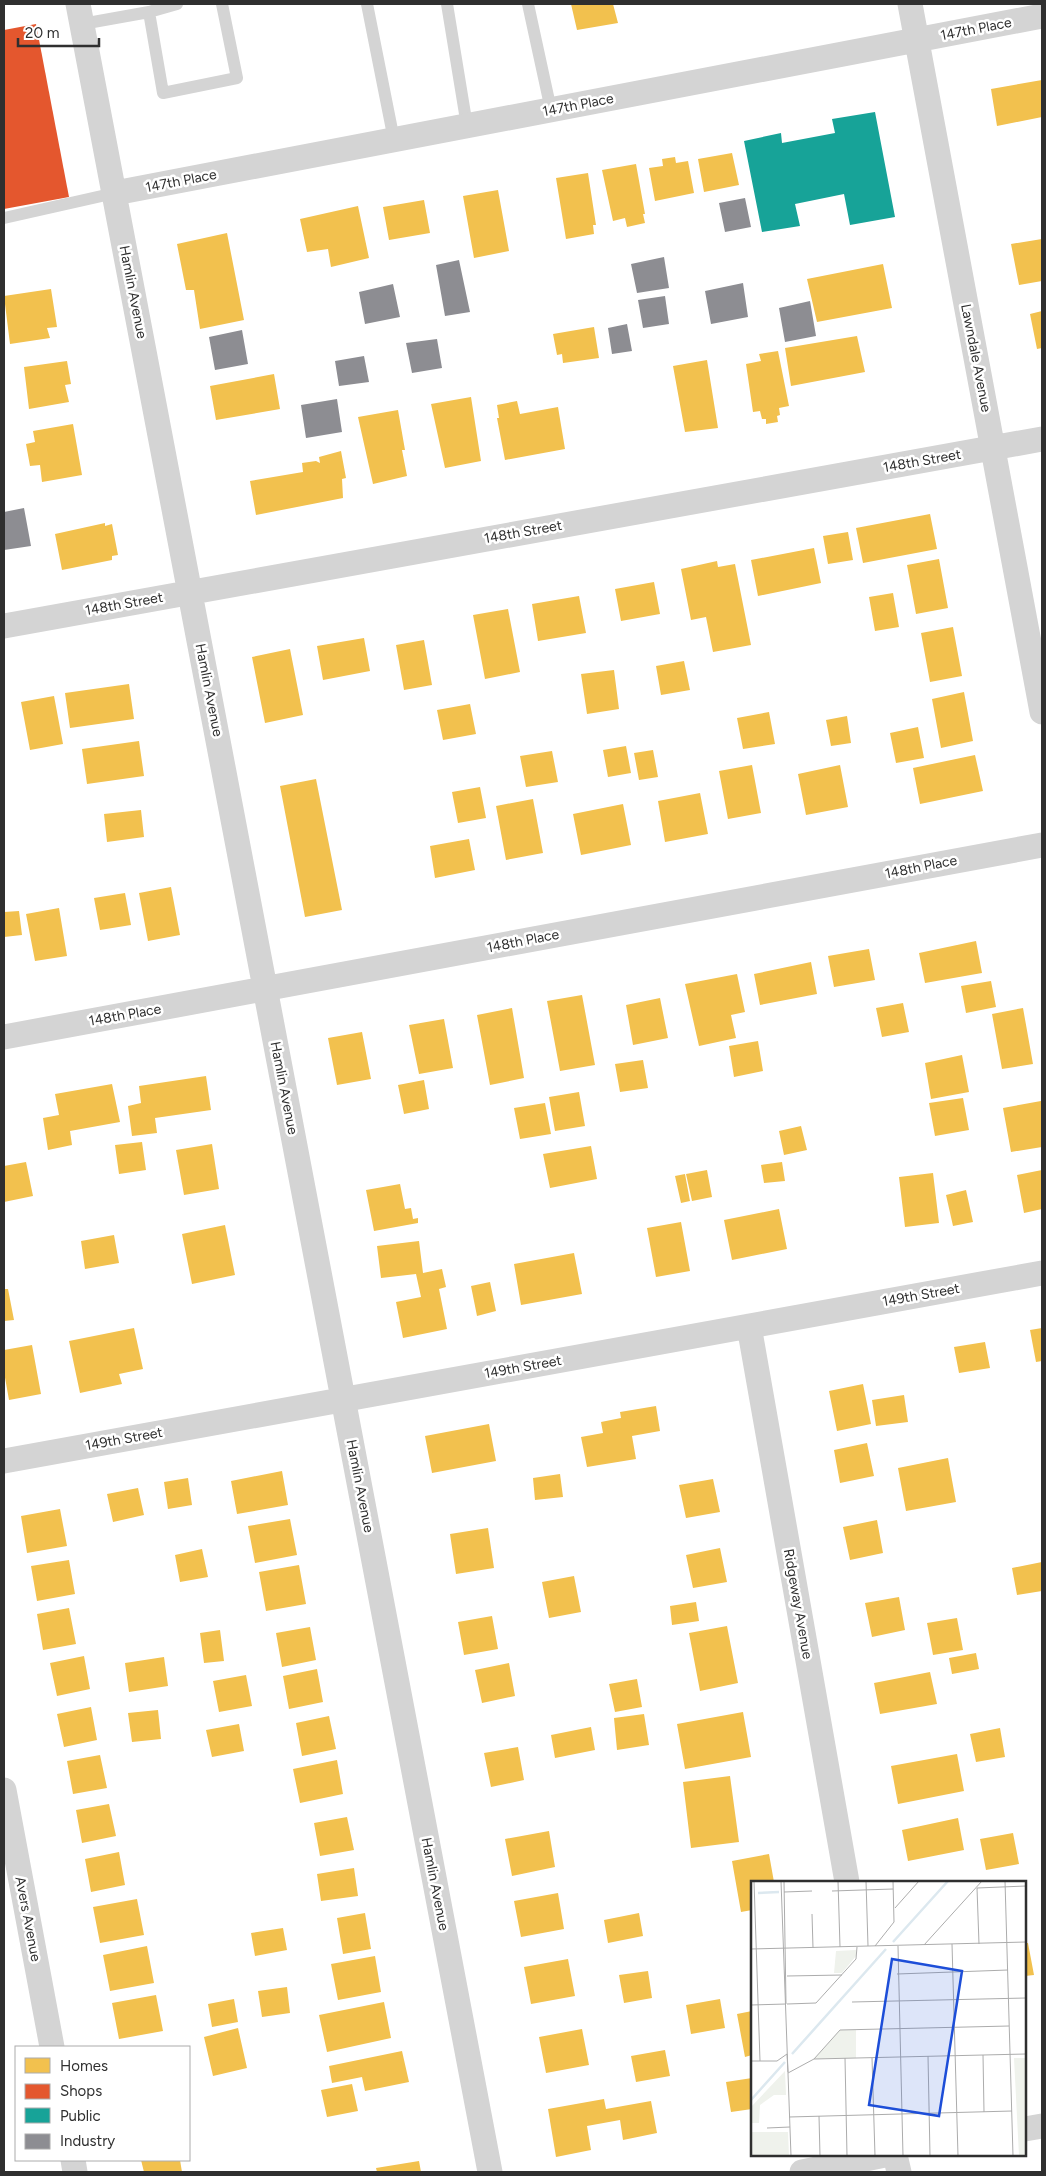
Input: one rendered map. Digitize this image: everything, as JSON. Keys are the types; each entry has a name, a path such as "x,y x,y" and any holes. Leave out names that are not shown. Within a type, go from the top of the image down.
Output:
{"street":[{"name":"Lawndale Avenue","path":"910,4 1042,712"},
{"name":"Hamlin Avenue","path":"80,14 490,2172"},
{"name":"147th Place","path":"115,193 1042,16"},
{"name":"148th Street","path":"4,626 1042,439"},
{"name":"148th Place","path":"4,1037 1042,845"},
{"name":"149th Street","path":"4,1461 1042,1273"},
{"name":"Ridgeway Avenue","path":"749,1326 847,1881"},
{"name":"Avers Avenue","path":"4,1790 52,2046"},
{"path":"1026,2129 1042,2126"},
{"path":"802,2172 880,2156"},
{"path":"895,2156 899,2172"}],"lane":[{"path":"80,14 149,12 177,4"},
{"path":"149,12 163,93 237,78 222,4"},
{"path":"367,4 394,140"},
{"path":"447,4 467,126"},
{"path":"528,4 551,110"},
{"path":"4,218 115,193"}],"building: Homes":[{"path":"571,4 613,4 618,23 577,30"},
{"path":"1042,80 1042,117 997,126 991,89"},
{"path":"732,153 739,185 704,192 698,159"},
{"path":"675,157 676,163 688,161 694,193 655,201 649,168 663,166 662,159"},
{"path":"636,164 645,223 627,227 625,218 613,221 602,170"},
{"path":"588,173 596,225 593,225 594,234 566,239 556,178"},
{"path":"498,190 509,251 474,258 463,196"},
{"path":"424,200 430,233 389,240 383,207"},
{"path":"358,206 369,258 331,267 328,249 307,252 300,219"},
{"path":"227,233 244,320 200,329 194,290 186,290 177,244"},
{"path":"1042,239 1042,281 1019,285 1011,244"},
{"path":"883,264 892,308 817,322 807,279"},
{"path":"51,289 57,327 47,328 50,338 10,344 4,296"},
{"path":"1042,311 1042,348 1037,349 1030,314"},
{"path":"594,327 599,358 563,363 562,354 557,355 553,334"},
{"path":"857,336 865,372 791,386 785,348"},
{"path":"778,351 789,406 779,408 778,422 766,424 766,419 762,419 760,411 753,412 746,364 761,361 759,354"},
{"path":"707,360 718,428 685,432 673,366"},
{"path":"67,361 71,384 65,385 69,402 29,409 24,367"},
{"path":"274,374 280,409 216,420 210,386"},
{"path":"471,397 481,461 445,468 431,404"},
{"path":"517,401 520,414 558,407 565,449 505,460 497,418 499,418 497,405"},
{"path":"398,410 405,450 402,450 407,476 373,484 358,417"},
{"path":"73,424 82,475 42,482 40,465 30,466 26,444 35,442 33,431"},
{"path":"341,451 346,478 342,479 343,498 256,515 250,481 303,472 302,463 316,461 320,463 319,457"},
{"path":"930,514 937,549 863,563 856,528"},
{"path":"105,523 105,526 112,524 118,555 112,556 112,560 62,570 55,534"},
{"path":"848,532 853,560 828,564 823,536"},
{"path":"814,548 821,583 758,596 751,560"},
{"path":"939,559 948,608 916,614 907,565"},
{"path":"717,561 718,567 735,564 751,645 713,652 706,617 691,620 681,569"},
{"path":"654,582 660,614 621,621 615,589"},
{"path":"893,593 899,627 875,631 869,597"},
{"path":"579,596 586,633 538,641 532,604"},
{"path":"508,609 520,672 485,679 473,615"},
{"path":"953,627 962,676 930,682 921,633"},
{"path":"364,638 370,671 323,680 317,646"},
{"path":"424,640 432,685 404,690 396,645"},
{"path":"290,649 303,715 265,723 252,657"},
{"path":"684,661 690,690 661,695 656,666"},
{"path":"614,670 619,709 587,714 581,674"},
{"path":"129,684 134,719 70,728 65,693"},
{"path":"964,692 973,741 941,748 932,699"},
{"path":"54,696 63,744 30,750 21,702"},
{"path":"470,704 476,734 443,740 437,710"},
{"path":"769,712 775,744 743,749 737,718"},
{"path":"847,716 851,743 831,746 826,720"},
{"path":"918,727 924,758 896,763 890,733"},
{"path":"139,741 144,776 87,784 82,749"},
{"path":"626,746 631,773 608,777 603,750"},
{"path":"653,750 658,777 639,780 634,753"},
{"path":"552,751 558,782 526,787 520,756"},
{"path":"975,755 983,791 920,804 913,768"},
{"path":"752,765 761,813 728,819 719,771"},
{"path":"840,765 848,807 806,815 798,774"},
{"path":"316,779 342,910 305,917 280,786"},
{"path":"480,787 486,818 458,823 452,792"},
{"path":"700,793 708,834 665,842 658,801"},
{"path":"533,799 543,853 506,860 496,806"},
{"path":"623,804 631,845 581,855 573,814"},
{"path":"141,810 144,837 107,842 104,814"},
{"path":"469,839 475,870 435,878 430,846"},
{"path":"171,887 180,935 148,941 139,893"},
{"path":"125,893 131,925 100,930 94,898"},
{"path":"59,908 67,956 35,961 26,914"},
{"path":"19,911 22,935 4,937 4,912"},
{"path":"976,941 982,973 925,983 919,953"},
{"path":"869,949 875,980 834,987 828,956"},
{"path":"811,962 817,994 760,1005 754,974"},
{"path":"737,974 745,1012 731,1015 736,1038 699,1046 685,984"},
{"path":"991,981 996,1007 966,1013 961,986"},
{"path":"582,995 595,1065 560,1071 547,1001"},
{"path":"660,998 668,1038 633,1045 626,1005"},
{"path":"903,1003 909,1032 882,1037 876,1008"},
{"path":"512,1008 524,1078 490,1085 477,1015"},
{"path":"1023,1008 1033,1064 1002,1069 992,1014"},
{"path":"444,1019 453,1068 419,1074 409,1025"},
{"path":"362,1032 371,1079 337,1085 328,1038"},
{"path":"758,1041 763,1071 734,1077 729,1046"},
{"path":"962,1055 969,1092 931,1099 925,1063"},
{"path":"643,1060 648,1088 620,1092 615,1064"},
{"path":"206,1076 211,1110 155,1118 157,1133 132,1136 128,1106 141,1103 139,1086"},
{"path":"424,1080 429,1109 404,1114 398,1085"},
{"path":"112,1084 120,1122 70,1131 72,1145 48,1150 43,1118 59,1115 55,1094"},
{"path":"579,1092 585,1126 555,1131 549,1097"},
{"path":"963,1098 969,1130 935,1136 929,1103"},
{"path":"1041,1101 1042,1147 1011,1152 1003,1108"},
{"path":"545,1103 551,1134 520,1139 514,1108"},
{"path":"801,1126 807,1150 784,1155 779,1131"},
{"path":"142,1142 146,1170 119,1174 115,1145"},
{"path":"212,1144 219,1189 184,1195 176,1150"},
{"path":"591,1146 597,1179 550,1188 543,1154"},
{"path":"26,1162 33,1196 4,1202 4,1166"},
{"path":"782,1162 785,1181 764,1183 761,1165"},
{"path":"707,1170 712,1197 692,1201 686,1174"},
{"path":"1042,1170 1042,1209 1024,1213 1017,1175"},
{"path":"933,1173 939,1223 905,1227 899,1177"},
{"path":"685,1174 690,1201 681,1203 675,1176"},
{"path":"400,1184 405,1209 411,1208 413,1219 418,1218 418,1223 374,1231 366,1190"},
{"path":"966,1190 973,1222 953,1226 946,1195"},
{"path":"779,1209 787,1249 732,1260 724,1220"},
{"path":"681,1222 690,1271 656,1277 647,1228"},
{"path":"225,1225 235,1275 192,1284 182,1234"},
{"path":"114,1235 119,1263 85,1269 81,1241"},
{"path":"419,1241 423,1273 442,1269 446,1287 439,1289 447,1329 403,1338 396,1302 421,1297 416,1274 381,1278 377,1246"},
{"path":"574,1253 582,1294 521,1305 514,1264"},
{"path":"490,1282 496,1311 477,1316 471,1286"},
{"path":"4,1289 8,1289 14,1320 4,1321"},
{"path":"134,1328 143,1369 119,1374 122,1384 80,1393 69,1341"},
{"path":"1042,1328 1042,1361 1036,1362 1030,1330"},
{"path":"985,1342 990,1368 959,1373 954,1347"},
{"path":"32,1345 41,1394 9,1400 4,1372 4,1350"},
{"path":"863,1384 871,1424 837,1431 829,1391"},
{"path":"904,1395 908,1422 876,1426 872,1400"},
{"path":"656,1406 660,1431 632,1436 636,1459 587,1467 581,1437 603,1433 601,1422 621,1418 620,1412"},
{"path":"489,1424 496,1461 432,1473 425,1436"},
{"path":"867,1443 874,1476 840,1483 834,1450"},
{"path":"948,1458 956,1502 906,1511 898,1468"},
{"path":"282,1471 288,1505 237,1514 231,1481"},
{"path":"560,1474 563,1497 535,1500 533,1478"},
{"path":"188,1478 192,1505 168,1509 164,1482"},
{"path":"713,1479 720,1512 686,1518 679,1485"},
{"path":"138,1488 144,1515 113,1522 107,1494"},
{"path":"60,1509 67,1546 27,1553 21,1516"},
{"path":"290,1519 297,1555 255,1563 248,1526"},
{"path":"877,1520 883,1553 850,1560 843,1527"},
{"path":"488,1528 494,1568 456,1574 450,1534"},
{"path":"720,1548 727,1582 693,1588 686,1555"},
{"path":"202,1549 208,1577 180,1582 175,1555"},
{"path":"69,1560 75,1594 37,1601 31,1566"},
{"path":"1042,1562 1042,1591 1017,1595 1012,1568"},
{"path":"299,1565 306,1604 266,1611 259,1572"},
{"path":"574,1576 581,1612 549,1618 542,1582"},
{"path":"899,1597 905,1630 872,1637 865,1603"},
{"path":"696,1602 699,1621 672,1625 670,1606"},
{"path":"69,1608 76,1644 43,1650 37,1614"},
{"path":"492,1616 498,1649 464,1655 458,1622"},
{"path":"957,1618 963,1650 933,1655 927,1623"},
{"path":"727,1626 738,1683 700,1691 689,1633"},
{"path":"310,1627 316,1660 282,1667 276,1633"},
{"path":"220,1630 224,1661 204,1663 200,1633"},
{"path":"976,1653 979,1669 952,1674 949,1658"},
{"path":"84,1656 90,1689 57,1696 50,1663"},
{"path":"164,1657 168,1686 129,1692 125,1663"},
{"path":"509,1663 515,1696 482,1703 475,1670"},
{"path":"317,1669 323,1702 289,1709 283,1676"},
{"path":"930,1672 937,1704 880,1714 874,1683"},
{"path":"246,1675 252,1706 219,1712 213,1681"},
{"path":"637,1679 642,1707 615,1712 609,1684"},
{"path":"91,1707 97,1740 64,1747 57,1714"},
{"path":"158,1710 161,1739 132,1742 128,1713"},
{"path":"743,1712 751,1757 685,1769 677,1724"},
{"path":"644,1714 649,1745 617,1750 614,1718"},
{"path":"329,1716 336,1749 302,1756 296,1723"},
{"path":"239,1724 244,1751 212,1757 206,1730"},
{"path":"591,1727 595,1750 555,1758 551,1735"},
{"path":"1000,1728 1005,1757 976,1762 970,1734"},
{"path":"518,1747 524,1780 491,1787 484,1753"},
{"path":"957,1754 964,1791 898,1804 891,1766"},
{"path":"100,1755 107,1788 73,1794 67,1761"},
{"path":"337,1760 343,1794 300,1803 293,1769"},
{"path":"730,1776 739,1842 691,1848 683,1782"},
{"path":"109,1804 116,1836 82,1843 76,1810"},
{"path":"347,1817 354,1850 320,1856 314,1823"},
{"path":"958,1818 964,1850 908,1861 902,1830"},
{"path":"549,1831 555,1867 512,1876 505,1839"},
{"path":"1013,1833 1019,1864 986,1870 980,1839"},
{"path":"119,1852 125,1885 91,1892 85,1859"},
{"path":"769,1854 774,1881 751,1881 751,1910 741,1912 732,1861"},
{"path":"354,1868 358,1896 321,1901 317,1874"},
{"path":"558,1893 564,1929 521,1937 514,1901"},
{"path":"137,1899 144,1935 100,1943 93,1907"},
{"path":"365,1913 371,1949 343,1954 337,1918"},
{"path":"639,1913 643,1936 608,1943 604,1920"},
{"path":"283,1928 287,1950 255,1956 251,1933"},
{"path":"1026,1943 1028,1943 1034,1975 1026,1976"},
{"path":"147,1946 154,1983 110,1991 103,1955"},
{"path":"375,1956 381,1992 338,2000 331,1964"},
{"path":"568,1959 575,1996 531,2004 524,1967"},
{"path":"648,1971 652,1998 624,2003 619,1975"},
{"path":"287,1987 290,2013 262,2017 258,1991"},
{"path":"156,1995 163,2031 119,2039 112,2003"},
{"path":"234,1999 238,2022 212,2027 208,2004"},
{"path":"720,1999 725,2028 691,2034 686,2005"},
{"path":"384,2002 391,2038 327,2052 319,2015"},
{"path":"751,2011 751,2055 745,2057 737,2014"},
{"path":"238,2028 247,2068 213,2076 204,2037"},
{"path":"582,2029 589,2065 546,2073 539,2037"},
{"path":"665,2050 670,2076 636,2082 631,2056"},
{"path":"402,2051 409,2082 365,2091 362,2077 332,2083 329,2066"},
{"path":"751,2078 751,2109 731,2112 726,2082"},
{"path":"352,2084 358,2111 327,2117 321,2090"},
{"path":"604,2099 606,2109 651,2101 657,2133 623,2140 620,2120 587,2126 591,2150 556,2157 548,2109"},
{"path":"141,2161 180,2161 182,2172 144,2172"},
{"path":"419,2161 421,2172 377,2172 376,2168"}],"building: Shops":[{"path":"36,24 69,197 4,209 4,30"}],"building: Public":[{"path":"875,112 895,217 850,225 844,194 795,204 800,226 762,232 744,141 781,133 782,143 835,133 832,119"}],"building: Industry":[{"path":"745,198 751,227 725,232 719,203"},
{"path":"664,257 669,288 637,293 631,264"},
{"path":"459,260 470,312 445,316 436,265"},
{"path":"743,283 748,317 711,324 705,291"},
{"path":"393,284 400,317 365,324 359,292"},
{"path":"665,296 669,324 643,328 638,300"},
{"path":"810,301 816,336 785,342 779,308"},
{"path":"627,324 632,351 612,354 608,328"},
{"path":"242,330 248,364 215,370 209,337"},
{"path":"437,339 442,368 412,373 406,343"},
{"path":"364,356 369,382 339,386 335,361"},
{"path":"337,399 342,432 306,438 301,405"},
{"path":"24,508 31,546 4,550 4,512"}]}
